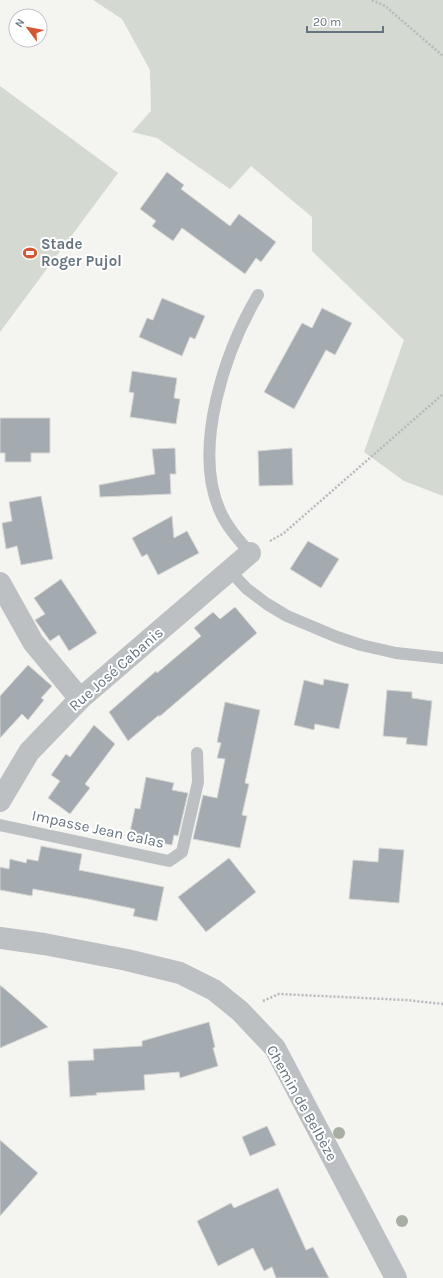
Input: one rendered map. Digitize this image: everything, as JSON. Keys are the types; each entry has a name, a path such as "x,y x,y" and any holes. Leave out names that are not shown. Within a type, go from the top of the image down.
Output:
{"street":[{"name":"Rue José Cabanis","path":"0,801 29,752 80,699 250,553"},
{"path":"0,583 33,642 80,699"},
{"name":"Chemin de Belbèze","path":"0,938 44,944 127,960 180,973 214,990 240,1011 275,1048 396,1278"}],"lane":[{"path":"250,553 227,526 219,510 210,475 209,457 212,426 224,375 234,343 258,295"},
{"path":"230,571 247,589 267,604 312,628 361,645 396,653 443,658"},
{"name":"Impasse Jean Calas","path":"0,825 169,861 182,852 198,782 197,753"}],"path":[{"path":"372,0 385,6 443,56"},
{"path":"250,553 284,533 443,394"},
{"path":"240,1011 280,994 406,1000 443,1004"}],"shaded area":[{"path":"93,0 443,0 443,496 404,481 364,452 404,340 312,251 312,217 251,166 230,189 157,138 132,132 151,111 150,70 122,19"},
{"name":"Stade Roger Pujol","path":"0,86 118,173 0,332"}],"building":[{"path":"167,172 184,185 181,189 230,226 239,214 276,242 261,262 256,258 245,274 182,228 173,241 152,226 156,221 140,209"},
{"path":"162,298 205,316 195,339 190,337 182,356 139,337 147,318 153,320"},
{"path":"322,308 352,323 335,355 326,350 294,409 264,392 302,323 312,328"},
{"path":"132,371 177,378 174,398 180,399 176,424 130,417 134,393 129,392"},
{"path":"0,418 50,418 50,453 31,453 31,462 5,462 5,453 0,453"},
{"path":"175,448 176,474 170,474 171,494 100,497 99,485 155,474 152,449"},
{"path":"292,448 293,485 259,486 258,451"},
{"path":"41,496 53,559 21,565 17,546 6,549 2,523 12,521 9,502"},
{"path":"172,516 174,538 187,531 199,553 158,575 147,554 142,557 132,538"},
{"path":"308,541 339,559 321,588 290,569"},
{"path":"61,579 97,633 69,651 59,635 50,641 35,620 45,614 34,598"},
{"path":"235,607 257,633 159,717 159,715 128,741 109,712 156,671 157,673 201,636 194,628 213,612 220,619"},
{"path":"28,665 52,686 41,698 44,700 28,720 22,714 0,738 0,696"},
{"path":"324,679 349,684 339,729 315,724 314,730 294,725 304,680 323,685"},
{"path":"387,690 412,692 412,698 432,701 427,746 406,744 407,738 383,736"},
{"path":"225,702 260,710 245,783 249,784 242,815 247,816 240,848 193,839 203,795 217,798 225,759 217,758 221,743 217,742"},
{"path":"94,725 115,744 85,784 90,788 70,814 48,798 60,781 51,775 66,754 70,757"},
{"path":"146,777 174,783 172,790 188,793 178,836 174,835 172,845 129,837 135,808 140,809"},
{"path":"41,846 82,854 79,870 164,887 157,921 133,916 135,909 88,899 33,889 32,896 0,890 0,867 9,869 10,859 26,863 27,859 38,861"},
{"path":"379,848 404,850 399,903 349,899 353,860 378,862"},
{"path":"229,858 256,892 206,932 178,897"},
{"path":"0,985 20,1002 48,1027 0,1048"},
{"path":"209,1022 215,1047 213,1048 218,1066 180,1078 179,1072 144,1075 145,1090 96,1093 97,1095 70,1097 68,1061 94,1060 93,1049 142,1046 142,1041"},
{"path":"267,1126 276,1145 250,1156 242,1137"},
{"path":"0,1140 38,1173 0,1216"},
{"path":"278,1188 306,1250 313,1247 329,1278 276,1278 272,1267 264,1271 253,1248 218,1266 197,1221 231,1203 234,1208"}],"place":[{"name":"Stade Roger Pujol","path":"30,253"}]}
